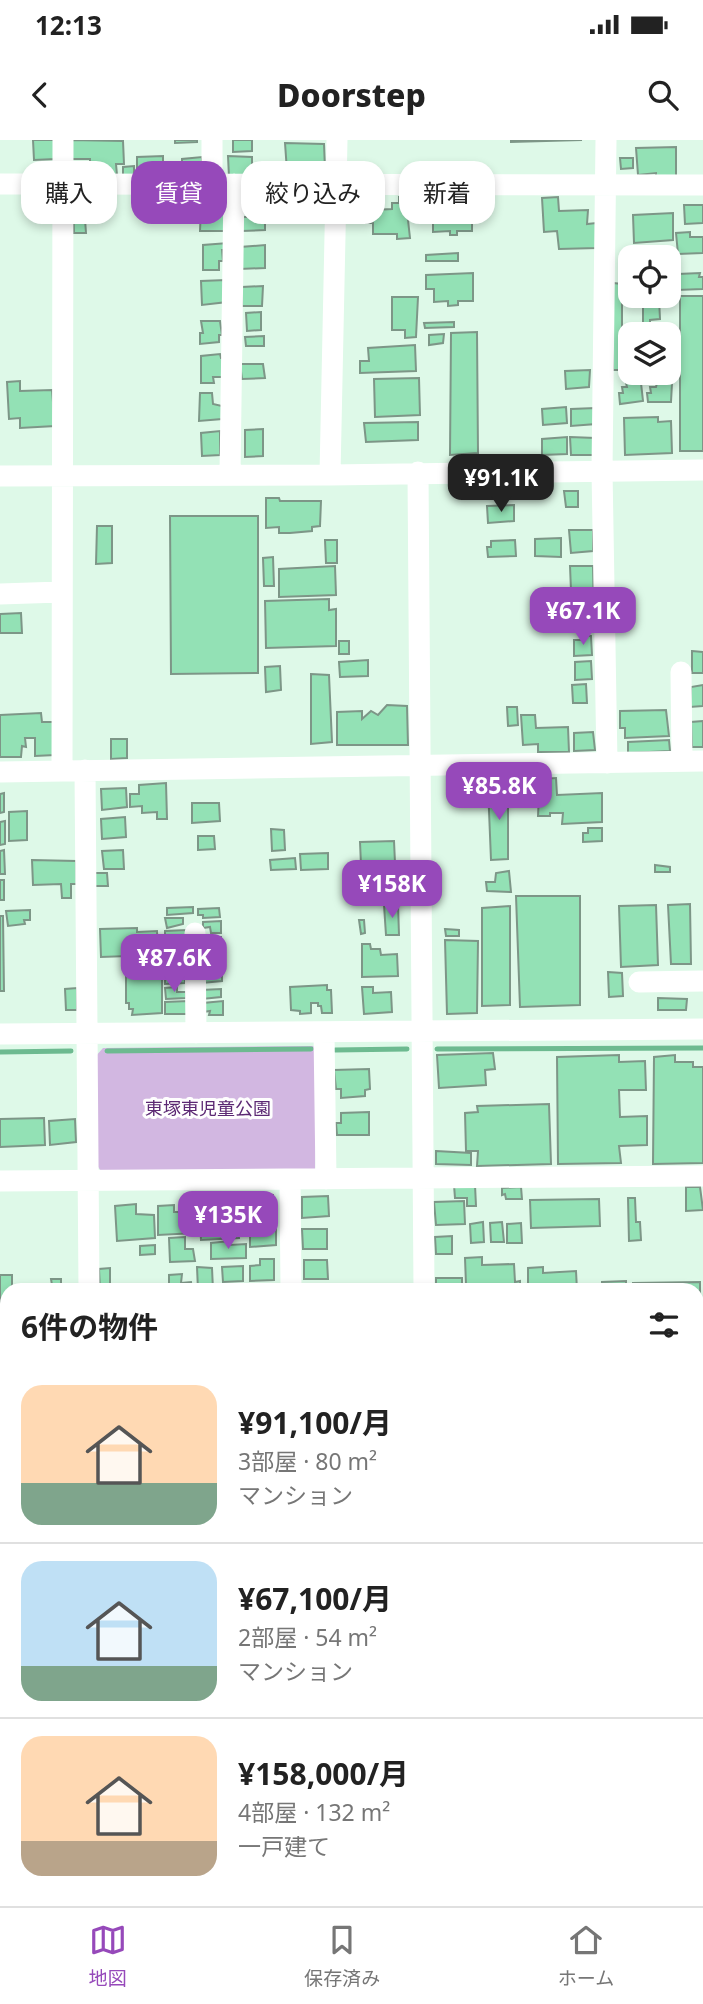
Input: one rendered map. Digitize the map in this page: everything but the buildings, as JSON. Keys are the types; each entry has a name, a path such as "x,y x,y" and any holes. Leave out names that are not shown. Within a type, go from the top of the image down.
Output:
{"street":[{"path":"63,140 63,161"},
{"path":"212,140 212,161"},
{"path":"337,140 337,161"},
{"path":"606,140 602,470 607,763"},
{"path":"0,184 21,184"},
{"path":"227,184 241,184"},
{"path":"230,475 234,184"},
{"path":"385,184 703,185"},
{"path":"62,771 64,224"},
{"path":"330,475 336,224"},
{"path":"0,476 703,470"},
{"path":"418,472 424,1283"},
{"path":"0,594 61,592"},
{"path":"0,772 692,761 681,672"},
{"path":"85,769 89,1283"},
{"path":"195,933 197,1033"},
{"path":"639,982 703,981"},
{"path":"0,1034 703,1029"},
{"path":"324,1032 326,1179"},
{"path":"0,1181 703,1177"},
{"path":"290,1179 291,1283"}],"green space":[{"name":"東塚東児童公園","path":"313,1046 319,1055 315,1170 101,1171 96,1164 95,1057 103,1048"}],"waterway":[{"path":"437,1049 703,1048"},
{"path":"107,1051 311,1049"},
{"path":"335,1050 407,1049"},
{"path":"0,1052 71,1051"}]}
